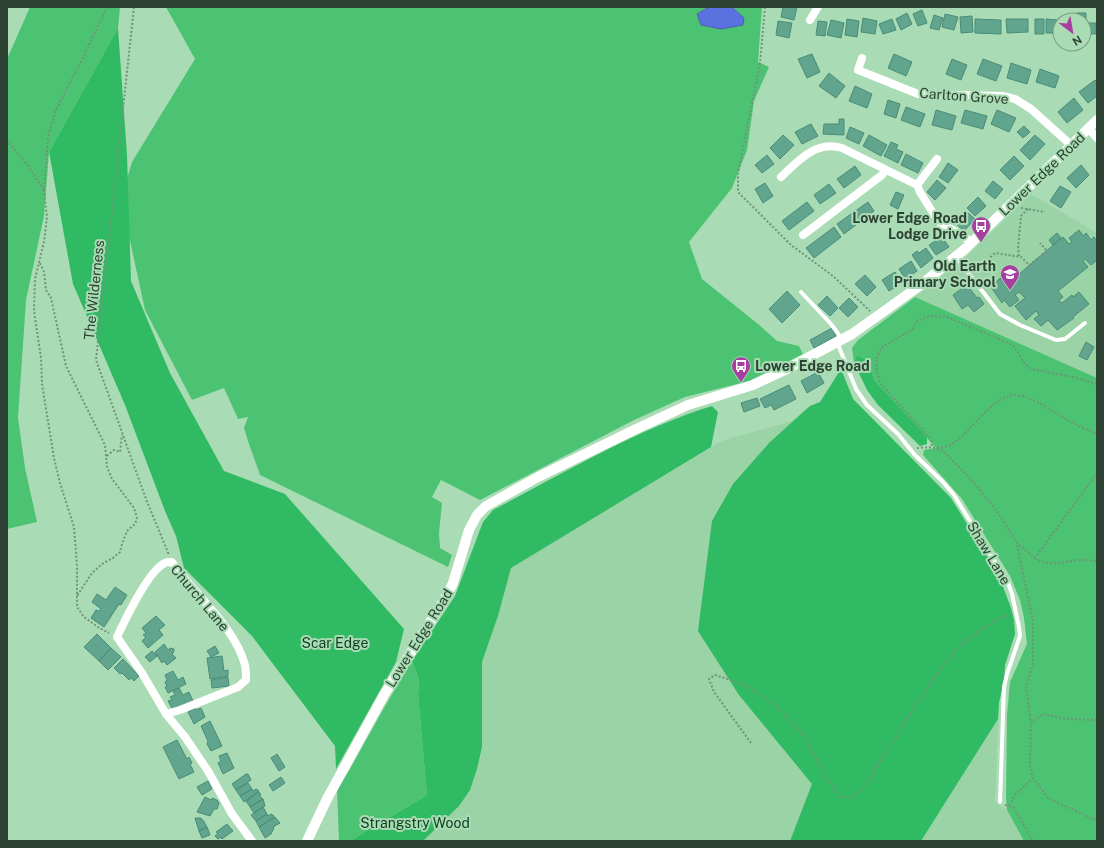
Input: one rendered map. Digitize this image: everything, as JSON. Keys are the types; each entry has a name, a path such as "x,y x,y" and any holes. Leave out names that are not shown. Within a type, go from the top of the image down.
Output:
{"street":[{"path":"810,20 818,7"},
{"name":"Carlton Grove","path":"862,58 858,70 918,94 1002,96 1014,99 1031,108 1071,145"},
{"name":"Lower Edge Road","path":"307,841 327,799 382,698 446,597 453,583 469,530 480,511 538,477 634,430 688,405 753,385 785,370 839,341 959,260 972,242 1097,120"},
{"path":"1088,128 1097,138"},
{"path":"781,177 813,150 830,146 842,148 917,185 938,221 972,242"},
{"path":"917,185 937,159"},
{"path":"803,235 882,175 886,170"},
{"name":"Church Lane","path":"118,637 134,605 155,571 165,563 172,562 234,639 244,665 246,680 238,687 166,714"},
{"path":"118,637 142,673 166,714 185,737 208,771 232,814 252,841"}],"lane":[{"path":"959,260 997,312 1004,317 1056,340 1065,339 1085,323"},
{"name":"Shaw Lane","path":"801,292 831,324 839,341 856,389 867,405 898,434 910,449 954,494 1008,583 1016,611 1020,636 1004,687 1000,802"}],"path":[{"path":"107,7 55,112 48,137 44,191 47,216 44,242 35,279 34,311 41,358 42,384 54,458 64,497 74,527 77,566 77,607 84,617 98,627 118,637"},
{"name":"The Wilderness","path":"134,7 96,360 146,499 172,562"},
{"path":"7,140 28,166 44,191"},
{"path":"1040,243 1047,251 1029,266 1019,256 1018,249 1021,216 1029,209 1045,212"},
{"path":"959,260 982,264 995,253 1019,256"},
{"path":"39,262 44,272 46,290 51,298 66,366 105,446 107,467 112,479 134,508 137,518 135,524 127,531 120,552 92,573 77,596"},
{"path":"932,447 931,439 880,383 876,368 877,357 882,346 912,330 917,321 930,316 947,317 1013,345 1024,364 1031,369 1073,377 1097,384"},
{"path":"910,449 945,447 956,441 998,402 1007,397 1017,395 1040,403 1070,421 1097,434"},
{"path":"106,457 114,450 120,452 122,434"},
{"path":"932,447 943,452 969,477 994,507 1017,543 1035,558 1053,564 1083,560 1097,561"},
{"path":"1035,558 1097,473"},
{"path":"1017,543 1033,621 1033,664 1026,688 1031,723 1030,766 1034,778 1048,798 1093,819 1097,819"},
{"path":"751,743 714,692 709,679 715,675 743,684 773,703 806,738 824,775 840,797 851,798 863,788 934,677 961,644 991,623 1016,611"},
{"path":"1031,723 1044,714 1066,719 1097,720"},
{"path":"1009,806 1015,795 1034,778"},
{"path":"1000,802 1014,808 1033,841"}],"shaded area":[{"name":"Old Earth Primary School","path":"1031,194 1097,233 1097,378 915,297 968,255"},
{"path":"841,369 853,399 951,498 988,557 1014,620 1015,634 1005,665 1004,680 999,703 995,802 1007,810 1024,841 423,841 447,818 471,787 477,769 482,747 482,662 498,616 511,568 724,440 792,421 810,406 820,402"}],"green space":[{"path":"30,7 120,7 118,28 49,152 44,216 26,300 18,418 25,468 37,522 7,529 7,59"},
{"path":"166,7 709,7 697,14 744,18 732,7 762,7 758,62 769,67 754,101 747,150 732,188 689,242 702,279 777,341 799,346 803,354 749,381 685,397 634,420 480,500 441,480 432,497 442,503 439,533 440,548 452,555 448,567 260,475 244,428 248,417 238,419 224,388 192,400 145,310 126,222 125,186 132,162 195,59"},
{"name":"Scar Edge","path":"118,28 127,155 131,281 170,373 224,471 285,494 404,629 396,662 336,769 335,746 252,636 184,568 176,536 125,405 73,284 49,152"},
{"path":"915,297 1097,378 1097,841 1024,841 1007,810 1007,715 1010,682 1027,644 1020,600 1010,576 962,499 923,455 924,450 936,448 874,380 868,360 857,355 854,363 852,348 858,340"},
{"path":"857,355 868,360 874,380 927,437 927,444 920,446 878,405 867,390 854,363"},
{"path":"841,369 853,399 951,498 999,576 1014,620 1015,634 1005,665 998,719 921,841 790,841 812,784 739,695 698,631 712,521 733,484 770,442 810,406 820,402"},
{"name":"Strangstry Wood","path":"712,406 718,412 711,447 511,568 498,616 482,662 482,747 470,790 459,806 423,841 350,841 427,795 418,695 419,680 412,661 455,596 483,522 493,510 600,453 655,427"},
{"path":"412,661 419,680 418,695 427,795 350,841 339,841 337,790"}],"water":[{"path":"709,7 732,7 744,18 743,25 721,29 701,25 697,14"}],"building":[{"path":"783,7 797,7 794,20 781,17"},
{"path":"922,10 927,23 918,26 913,14"},
{"path":"907,13 912,24 901,30 896,19"},
{"path":"945,14 958,17 954,30 942,27"},
{"path":"934,15 943,18 939,30 930,28"},
{"path":"972,16 973,32 961,33 960,17"},
{"path":"863,18 877,21 875,34 861,32"},
{"path":"847,19 859,21 857,37 845,35"},
{"path":"892,19 896,30 883,34 879,24"},
{"path":"975,19 1001,20 1001,34 975,33"},
{"path":"1006,19 1028,19 1028,32 1007,33"},
{"path":"1035,19 1044,19 1044,34 1035,34"},
{"path":"1046,19 1052,20 1052,33 1046,33"},
{"path":"831,20 844,23 841,38 827,35"},
{"path":"778,21 792,23 789,38 776,35"},
{"path":"818,21 827,22 825,36 816,35"},
{"path":"1092,23 1096,23 1096,34 1092,34"},
{"path":"812,54 820,72 807,78 798,59"},
{"path":"894,54 912,62 906,76 888,68"},
{"path":"952,59 967,65 961,80 946,74"},
{"path":"983,59 1002,66 996,81 977,74"},
{"path":"1011,63 1031,70 1027,84 1007,78"},
{"path":"1040,69 1059,76 1055,88 1036,82"},
{"path":"829,73 845,86 836,98 819,86"},
{"path":"1095,80 1097,82 1097,96 1088,103 1079,92"},
{"path":"855,86 872,94 867,108 849,101"},
{"path":"1074,98 1083,110 1067,123 1058,112"},
{"path":"888,100 900,104 896,118 884,114"},
{"path":"906,107 925,114 920,127 901,120"},
{"path":"936,110 956,116 952,130 932,125"},
{"path":"965,110 987,116 983,129 961,123"},
{"path":"997,110 1016,118 1009,132 991,124"},
{"path":"839,119 844,119 844,135 823,134 824,124 839,124"},
{"path":"811,124 818,136 802,144 795,132"},
{"path":"1024,126 1030,132 1023,138 1017,132"},
{"path":"850,127 864,133 859,144 846,138"},
{"path":"783,135 794,145 780,159 770,148"},
{"path":"869,135 887,145 881,156 863,146"},
{"path":"1035,135 1045,144 1030,160 1020,150"},
{"path":"891,142 898,145 896,149 903,152 898,163 884,156"},
{"path":"906,154 923,163 918,173 901,165"},
{"path":"767,155 774,164 762,173 755,165"},
{"path":"1014,156 1024,166 1010,180 1000,170"},
{"path":"948,163 958,170 948,183 939,177"},
{"path":"1081,165 1089,175 1076,188 1067,178"},
{"path":"855,166 861,175 844,188 837,179"},
{"path":"937,180 946,188 935,200 927,192"},
{"path":"993,181 1003,189 995,199 985,191"},
{"path":"765,183 773,196 763,203 755,189"},
{"path":"829,184 836,193 820,204 814,195"},
{"path":"1060,186 1071,192 1061,208 1050,201"},
{"path":"896,192 904,195 898,209 890,205"},
{"path":"978,197 986,206 975,216 967,208"},
{"path":"807,202 814,211 789,230 782,221"},
{"path":"868,202 874,211 844,234 837,224"},
{"path":"966,211 975,219 964,231 955,223"},
{"path":"834,227 841,237 814,258 806,248"},
{"name":"Old Earth Primary School","path":"1079,230 1083,236 1086,233 1091,240 1094,237 1097,241 1097,260 1091,265 1085,259 1083,261 1088,267 1058,291 1063,297 1059,300 1062,303 1072,295 1073,297 1079,292 1089,304 1073,317 1074,318 1057,330 1048,320 1041,326 1034,319 1039,315 1036,311 1026,320 1015,306 1025,298 1019,292 1015,295 1019,300 1010,307 1004,300 1002,303 991,287 1000,278 1006,285 1007,284 1002,278 1013,269 1018,275 1063,237 1069,244 1072,242 1069,238"},
{"path":"1057,233 1061,238 1053,245 1049,240"},
{"path":"942,237 949,247 936,255 929,245"},
{"path":"926,248 933,258 921,268 912,255 917,251 919,253"},
{"path":"911,261 917,271 905,279 899,269"},
{"path":"895,272 902,283 889,291 882,280"},
{"path":"865,275 876,287 867,296 855,284"},
{"name":"Old Earth Primary School","path":"967,285 977,298 979,297 984,304 974,312 968,305 962,309 953,295"},
{"path":"787,291 800,305 782,323 769,309"},
{"path":"827,296 838,308 830,316 818,305"},
{"path":"849,298 858,307 848,317 839,308"},
{"path":"832,328 836,336 814,348 810,340"},
{"path":"1086,342 1094,347 1087,360 1079,356"},
{"path":"818,372 824,383 807,393 801,381"},
{"path":"789,385 796,399 774,410 771,405 765,408 760,399"},
{"path":"757,398 760,406 744,412 741,403"},
{"path":"115,587 127,595 121,605 119,604 104,627 91,618 96,610 99,611 101,609 92,602 97,594 106,600"},
{"path":"156,616 165,625 159,630 163,635 148,648 142,641 146,637 143,635 146,633 142,628"},
{"path":"97,634 111,648 99,661 84,647"},
{"path":"164,644 168,650 170,648 174,649 172,654 176,658 167,665 164,661 162,663 155,652"},
{"path":"215,646 219,653 211,657 207,651"},
{"path":"111,648 121,657 108,670 99,661"},
{"path":"152,651 157,656 150,662 145,657"},
{"path":"222,656 224,671 228,670 228,676 210,679 207,658"},
{"path":"123,659 139,676 134,681 131,678 129,680 114,668"},
{"path":"173,671 178,680 183,677 186,684 168,693 165,687 167,686 165,682 167,680 165,675"},
{"path":"228,677 229,686 212,688 211,680"},
{"path":"179,688 183,695 189,692 193,701 173,710 168,701 172,700 170,697 175,695 173,691"},
{"path":"195,708 196,710 201,708 205,717 194,724 188,712"},
{"path":"210,721 222,746 211,751 201,726"},
{"path":"177,740 187,759 189,757 192,763 190,764 194,772 179,779 163,747"},
{"path":"227,753 234,768 223,774 218,763 221,761 219,756"},
{"path":"277,754 285,767 279,771 271,758"},
{"path":"248,774 251,780 236,790 232,784"},
{"path":"281,777 285,783 273,791 269,785"},
{"path":"208,781 212,789 202,795 197,787"},
{"path":"248,783 252,789 240,796 236,790"},
{"path":"252,789 253,791 256,789 259,791 244,802 240,796"},
{"path":"259,792 261,795 259,796 263,799 250,807 246,801"},
{"path":"205,797 211,800 212,798 217,800 219,803 217,809 214,809 210,816 197,812"},
{"path":"263,799 265,806 254,813 250,807"},
{"path":"263,807 267,814 256,821 251,815"},
{"path":"267,814 268,816 271,814 274,816 259,827 256,821"},
{"path":"275,817 280,823 273,827 274,828 271,834 265,838 259,827"},
{"path":"195,818 201,818 207,827 199,831"},
{"path":"227,824 233,831 222,839 221,837 218,839 215,836 218,834 216,832"},
{"path":"207,827 210,835 202,838 199,831"}],"place":[{"name":"Lower Edge Road Lodge Drive","path":"981,243"},
{"name":"Old Earth Primary School","path":"1010,291"},
{"name":"Lower Edge Road","path":"741,383"}]}
